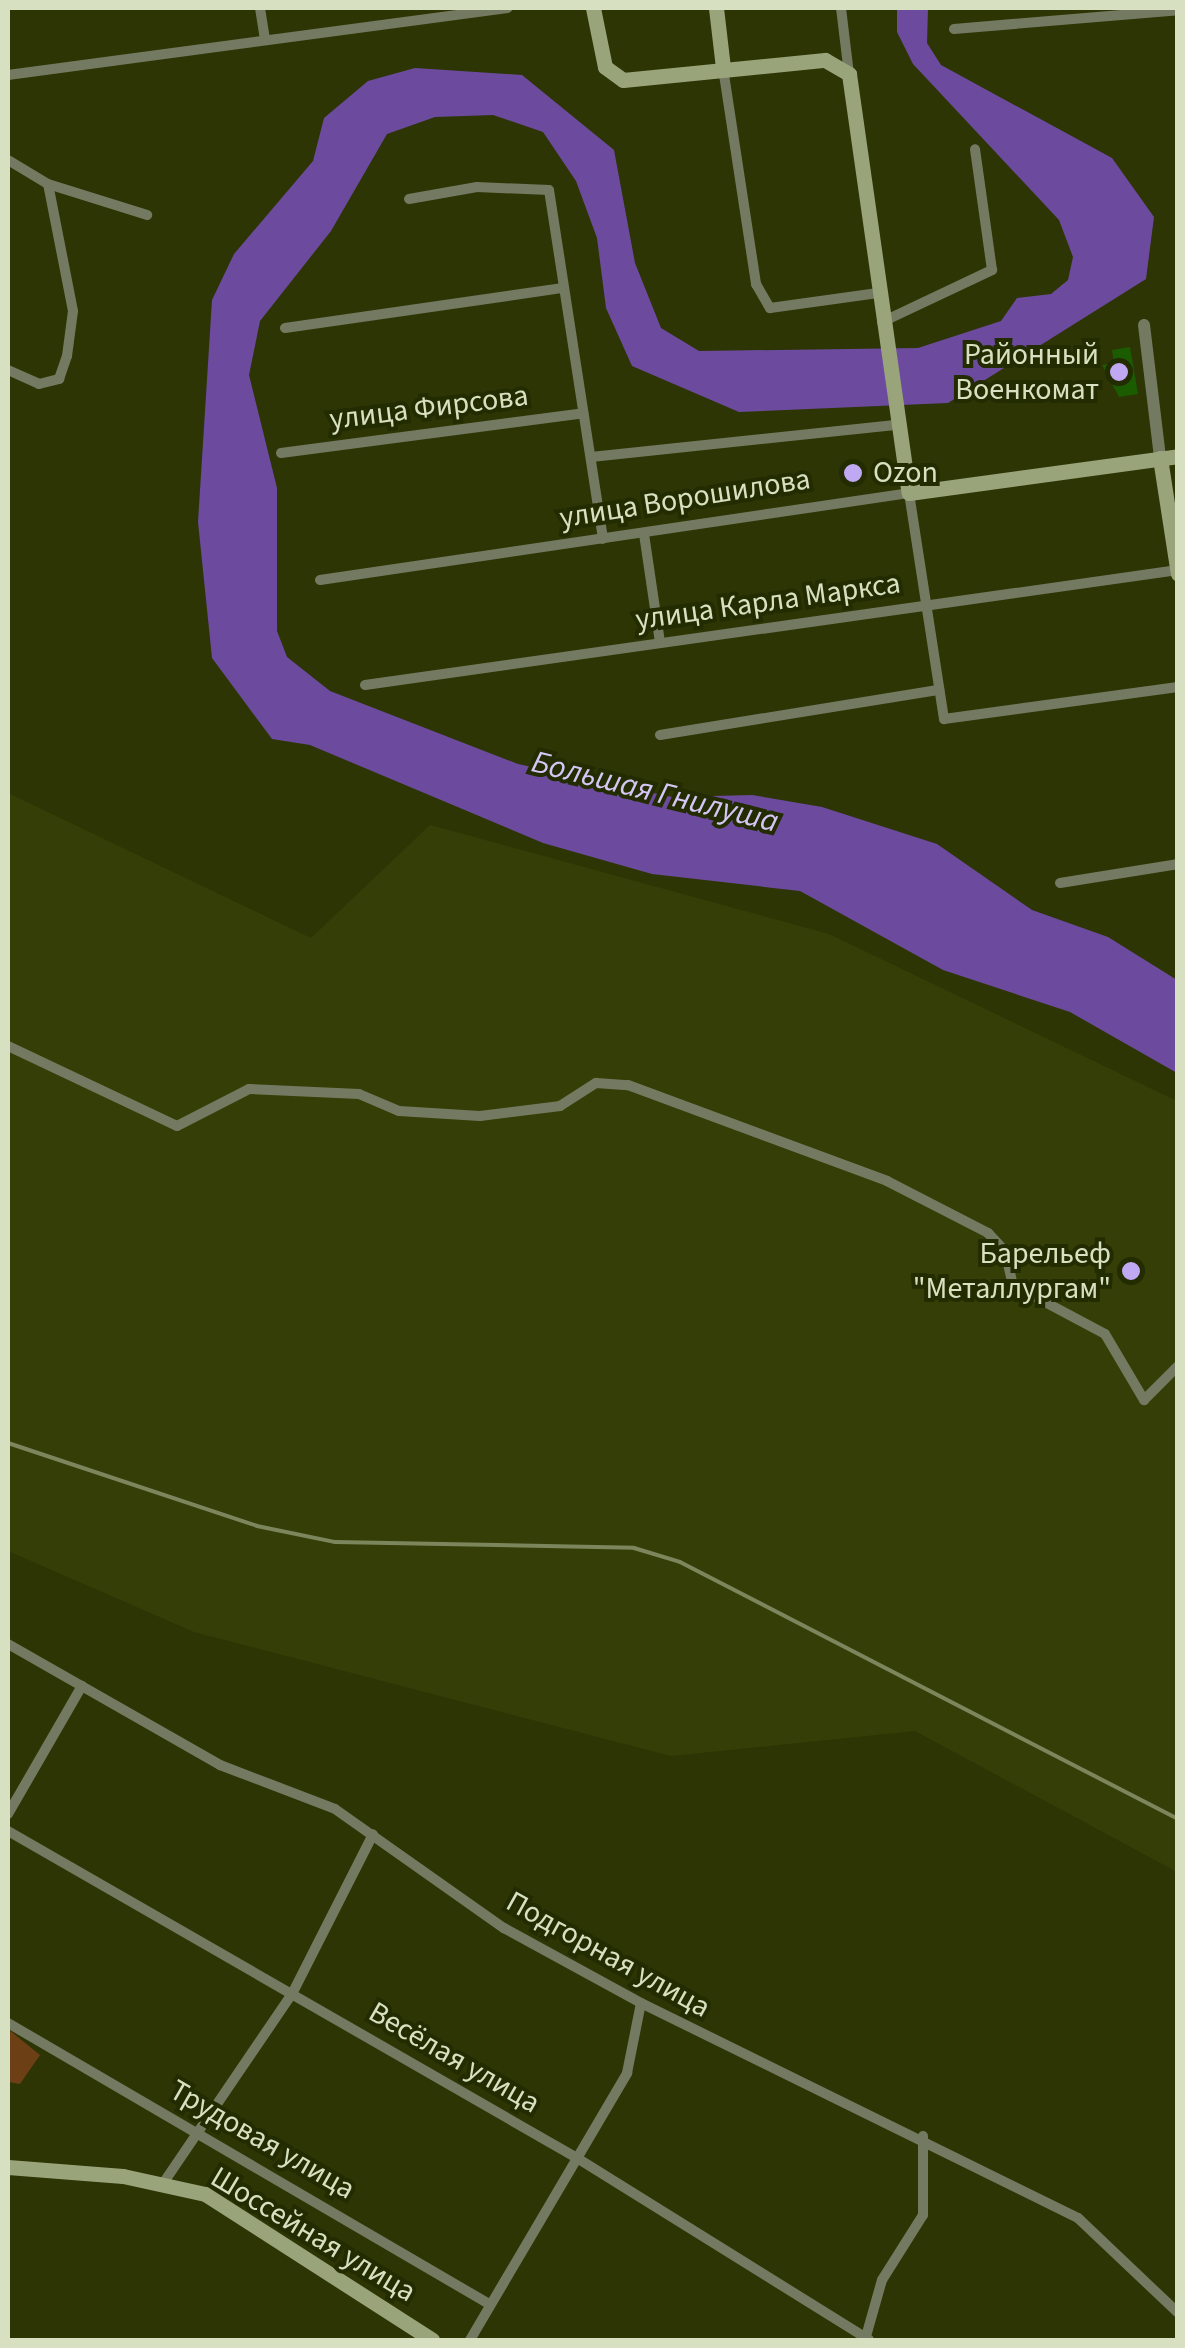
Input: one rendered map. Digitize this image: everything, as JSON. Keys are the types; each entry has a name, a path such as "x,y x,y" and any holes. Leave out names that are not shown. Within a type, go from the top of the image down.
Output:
{"main road":[{"path":"593,8 606,67 623,80 825,60 849,74 881,322 909,493"},
{"path":"716,8 723,68"},
{"name":"улица Ворошилова","path":"909,493 1178,456"},
{"path":"1160,458 1177,571"},
{"name":"Шоссейная улица","path":"8,2168 162,2185 205,2194 432,2340"}],"street":[{"path":"260,8 265,40"},
{"path":"8,75 508,8"},
{"path":"841,8 849,74"},
{"path":"954,30 1178,10"},
{"path":"723,68 756,284 770,308 878,292"},
{"path":"881,322 992,270 975,148"},
{"path":"8,160 48,184 147,214"},
{"path":"8,370 39,384 59,379 72,310 48,184"},
{"path":"409,199 477,187 548,190 603,540"},
{"path":"285,328 564,288"},
{"path":"1144,325 1160,458"},
{"name":"улица Фирсова","path":"281,453 583,413"},
{"path":"592,458 896,418"},
{"path":"909,493 944,719 1178,687"},
{"name":"улица Ворошилова","path":"320,580 909,493"},
{"path":"644,534 660,643"},
{"name":"улица Карла Маркса","path":"366,685 1177,571"},
{"path":"660,734 939,690"},
{"path":"1060,883 1178,864"},
{"path":"8,1046 177,1126 249,1089 360,1094 399,1111 480,1116 538,1112 596,1083 628,1086 886,1181 988,1233 1005,1250 1013,1285 1105,1334 1144,1400 1178,1366"},
{"name":"Подгорная улица","path":"8,1644 220,1765 301,1792 374,1834 504,1928 641,2003 923,2136 1078,2218 1178,2313"},
{"path":"8,1814 82,1686"},
{"name":"Весёлая улица","path":"8,1831 578,2158 867,2340"},
{"path":"162,2185 196,2129 292,1994 374,1834"},
{"path":"470,2340 627,2073 641,2003"},
{"name":"Трудовая улица","path":"8,2023 196,2129 489,2304"},
{"path":"867,2340 882,2280 923,2214 923,2136"}],"shaded area":[{"path":"897,8 928,8 927,43 941,65 1112,158 1154,217 1146,279 948,403 739,412 632,366 606,308 597,238 576,181 543,132 493,115 435,117 387,134 331,231 260,321 249,375 277,488 277,631 287,657 330,691 518,764 672,797 752,795 822,807 937,844 1032,910 1108,937 1177,980 1177,1073 1070,1012 943,970 800,891 652,874 543,843 310,745 272,739 212,658 198,522 212,300 234,254 313,161 324,118 368,81 415,68 522,75 614,150 635,263 661,328 699,351 918,348 1001,321 1017,298 1051,294 1068,280 1073,257 1059,220 913,64 897,32"},
{"path":"8,793 311,938 430,825 829,934 1177,1101 1177,1872 915,1731 671,1756 194,1632 8,1551"},
{"path":"8,2029 40,2055 20,2084 8,2082"}],"building":[{"name":"Районный Военкомат","path":"1130,347 1138,394 1119,397 1102,365 1114,363 1112,350"}],"railway":[{"path":"8,1443 257,1526 335,1542 634,1548 680,1562 1178,1819"}],"place":[{"name":"Районный Военкомат","path":"1119,372"},
{"name":"Ozon","path":"853,473"},
{"name":"Барельеф \"Металлургам\"","path":"1131,1271"}],"water label":[{"name":"Большая Гнилуша","path":"655,792"}]}
